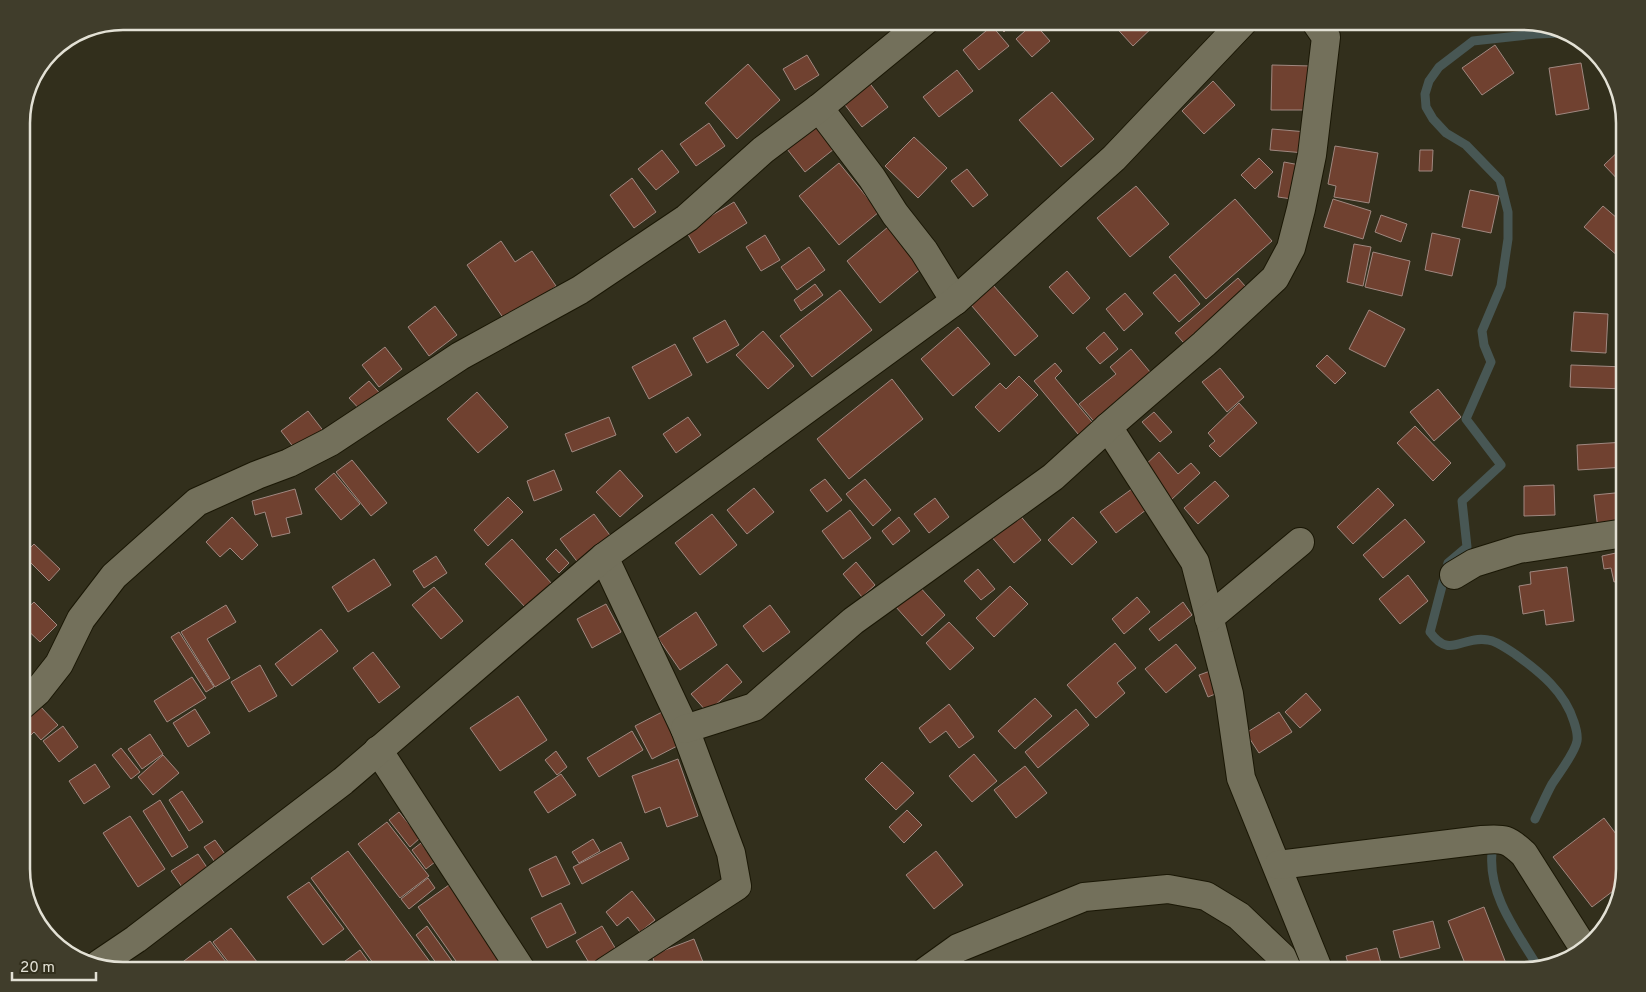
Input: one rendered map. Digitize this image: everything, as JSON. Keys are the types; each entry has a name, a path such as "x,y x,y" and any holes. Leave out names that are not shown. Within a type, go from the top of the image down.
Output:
{"street":[{"path":"30,699 59,664 81,619 114,576 197,502 289,463 330,442 460,356 580,290 687,218 763,150 819,108 914,30"},
{"path":"105,960 136,939 343,781 604,557 955,302 1114,158 1235,30"},
{"path":"685,729 754,707 853,621 1053,477 1204,344 1275,278 1291,248 1312,155 1326,37 1321,30"},
{"path":"819,108 924,251 955,302"},
{"path":"1108,427 1195,562 1228,694 1241,778 1278,865 1316,962"},
{"path":"1454,575 1474,563 1519,549 1616,534"},
{"path":"1209,618 1300,542"},
{"path":"604,557 685,729 731,853 737,886 620,962"},
{"path":"378,750 516,962"},
{"path":"1278,865 1490,839 1511,842 1524,854 1580,943"},
{"path":"939,962 958,948 1084,897 1168,889 1206,896 1239,916 1282,957 1284,962"}],"building":[{"path":"987,30 995,30 1009,46 979,70 963,50"},
{"path":"1026,30 1040,30 1050,41 1032,57 1016,39"},
{"path":"1118,30 1150,30 1133,46"},
{"path":"1495,45 1514,73 1482,95 1462,68"},
{"path":"807,55 819,75 795,90 783,69"},
{"path":"1581,63 1589,109 1556,115 1549,68"},
{"path":"748,64 780,100 737,139 705,103"},
{"path":"1272,65 1312,66 1310,110 1271,110"},
{"path":"957,70 973,91 939,117 923,97"},
{"path":"868,81 888,107 862,127 842,101"},
{"path":"1213,81 1235,105 1204,134 1182,111"},
{"path":"1052,92 1094,139 1061,167 1019,120"},
{"path":"709,123 725,146 696,166 680,144"},
{"path":"815,125 834,149 805,172 787,149"},
{"path":"1272,129 1307,132 1305,153 1270,150"},
{"path":"914,137 947,168 918,198 885,166"},
{"path":"1335,146 1378,153 1369,203 1334,197 1336,186 1328,184"},
{"path":"662,150 679,172 656,190 638,169"},
{"path":"1420,150 1433,150 1432,171 1419,171"},
{"path":"1616,154 1616,178 1604,165"},
{"path":"1259,158 1273,172 1255,189 1241,175"},
{"path":"1284,162 1305,166 1299,200 1278,197"},
{"path":"839,163 879,212 839,245 799,196"},
{"path":"967,169 988,195 973,207 951,181"},
{"path":"632,178 656,212 634,228 610,195"},
{"path":"1136,186 1169,224 1130,257 1097,218"},
{"path":"1470,190 1499,196 1491,233 1462,227"},
{"path":"1235,199 1272,241 1206,299 1169,257"},
{"path":"1333,199 1371,211 1363,239 1324,227"},
{"path":"734,202 747,223 699,253 686,231"},
{"path":"1603,206 1616,217 1616,254 1584,227"},
{"path":"1381,215 1407,224 1401,242 1375,232"},
{"path":"888,227 922,268 880,303 847,261"},
{"path":"1432,233 1460,239 1452,276 1425,270"},
{"path":"765,235 780,260 761,271 746,247"},
{"path":"501,241 515,262 532,251 556,286 506,322 467,265"},
{"path":"1354,244 1371,247 1363,286 1347,282"},
{"path":"809,247 825,270 797,290 781,267"},
{"path":"1373,252 1410,261 1402,296 1365,287"},
{"path":"1067,271 1090,298 1073,314 1049,287"},
{"path":"1175,274 1200,304 1179,322 1153,293"},
{"path":"1238,278 1253,295 1191,351 1175,333"},
{"path":"815,284 823,295 801,311 794,300"},
{"path":"993,285 1038,336 1015,356 971,305"},
{"path":"840,290 872,330 812,377 780,336"},
{"path":"1125,293 1143,314 1124,331 1106,309"},
{"path":"435,306 457,335 429,356 408,327"},
{"path":"1369,310 1405,329 1385,367 1349,349"},
{"path":"1574,312 1608,314 1606,353 1571,351"},
{"path":"725,320 739,345 707,363 693,338"},
{"path":"958,327 990,364 953,396 921,359"},
{"path":"763,331 794,366 768,389 736,355"},
{"path":"1104,332 1118,349 1100,364 1086,348"},
{"path":"675,344 692,375 649,399 632,367"},
{"path":"385,347 402,369 379,387 362,365"},
{"path":"1131,349 1155,378 1098,426 1079,404 1116,374 1110,367"},
{"path":"1327,355 1346,373 1335,384 1316,366"},
{"path":"1055,363 1062,371 1055,378 1097,428 1083,440 1034,381"},
{"path":"1571,365 1616,367 1616,389 1570,387"},
{"path":"1220,368 1244,397 1227,412 1202,382"},
{"path":"1019,376 1038,395 999,432 975,407 1000,383 1006,389"},
{"path":"892,379 923,419 849,479 817,439"},
{"path":"369,381 383,397 364,414 349,398"},
{"path":"1438,389 1461,417 1434,441 1410,412"},
{"path":"477,392 508,427 478,453 447,419"},
{"path":"1239,403 1257,423 1220,457 1209,446 1215,441 1208,433"},
{"path":"308,411 325,433 298,453 281,431"},
{"path":"1154,412 1172,432 1160,442 1142,422"},
{"path":"609,417 616,435 572,452 565,434"},
{"path":"688,417 701,435 676,453 663,434"},
{"path":"1415,426 1451,463 1433,481 1397,443"},
{"path":"1616,443 1616,468 1578,470 1577,445"},
{"path":"1159,452 1178,474 1191,463 1200,473 1171,500 1142,468"},
{"path":"352,460 387,503 371,516 336,472"},
{"path":"554,470 562,490 534,501 527,481"},
{"path":"620,470 643,496 620,517 596,492"},
{"path":"334,473 360,504 341,520 315,489"},
{"path":"825,479 842,500 827,512 810,490"},
{"path":"865,479 891,510 873,526 846,494"},
{"path":"1215,481 1229,496 1198,524 1184,508"},
{"path":"1554,485 1555,515 1524,516 1524,486"},
{"path":"1136,486 1151,506 1116,533 1100,512"},
{"path":"754,488 774,512 747,534 727,510"},
{"path":"1378,488 1394,505 1353,544 1337,527"},
{"path":"295,489 302,514 286,518 290,533 272,537 265,512 255,515 252,501"},
{"path":"1616,493 1616,528 1598,530 1594,495"},
{"path":"508,497 523,512 488,546 474,530"},
{"path":"935,498 949,517 929,533 914,514"},
{"path":"850,510 871,538 843,559 822,531"},
{"path":"1017,512 1041,540 1014,563 990,535"},
{"path":"594,514 612,538 579,564 560,539"},
{"path":"712,514 737,545 700,575 675,543"},
{"path":"232,517 258,545 242,560 230,548 220,557 206,542"},
{"path":"899,517 910,531 893,545 882,531"},
{"path":"1073,517 1097,542 1072,565 1048,540"},
{"path":"1405,519 1425,542 1383,578 1363,555"},
{"path":"512,539 552,584 526,608 485,564"},
{"path":"34,544 60,569 49,581 30,562 30,548"},
{"path":"556,549 569,563 559,573 546,559"},
{"path":"1616,553 1616,581 1614,582 1611,568 1604,569 1602,556"},
{"path":"436,556 447,573 424,588 413,571"},
{"path":"374,559 391,585 348,612 332,587"},
{"path":"856,562 875,585 862,597 843,574"},
{"path":"1567,567 1574,621 1546,625 1544,610 1523,614 1519,586 1531,584 1530,572"},
{"path":"978,569 995,589 981,600 964,581"},
{"path":"1408,575 1428,601 1400,624 1379,599"},
{"path":"918,585 945,615 922,636 895,606"},
{"path":"1010,586 1028,604 994,637 976,618"},
{"path":"434,587 463,621 441,639 412,605"},
{"path":"1137,597 1150,612 1124,634 1112,619"},
{"path":"34,602 57,625 40,642 30,633 30,606"},
{"path":"1183,602 1192,615 1159,641 1149,629"},
{"path":"606,604 621,632 592,648 577,619"},
{"path":"226,605 236,622 207,639 230,678 215,687 181,632"},
{"path":"770,605 790,632 763,652 743,626"},
{"path":"696,612 717,645 680,670 658,638"},
{"path":"949,622 974,648 950,670 926,643"},
{"path":"321,629 338,651 292,686 275,664"},
{"path":"179,632 214,687 206,692 171,637"},
{"path":"1115,643 1136,668 1117,683 1125,693 1096,718 1067,685"},
{"path":"1176,644 1196,668 1166,693 1145,669"},
{"path":"373,652 400,687 379,703 353,668"},
{"path":"727,664 742,682 707,712 691,694"},
{"path":"260,665 277,696 249,712 231,682"},
{"path":"1213,670 1220,692 1208,697 1199,675"},
{"path":"192,677 206,698 167,722 154,701"},
{"path":"1306,693 1321,710 1300,728 1285,712"},
{"path":"518,696 547,740 500,771 470,728"},
{"path":"1035,698 1052,716 1015,749 998,731"},
{"path":"949,704 974,737 959,748 946,731 930,743 919,728"},
{"path":"39,705 58,725 41,740 34,732 30,736 30,713"},
{"path":"195,709 210,733 188,747 173,723"},
{"path":"1076,709 1089,725 1038,768 1025,752"},
{"path":"664,711 681,744 652,759 635,726"},
{"path":"1279,712 1292,732 1259,753 1246,733"},
{"path":"63,726 78,747 59,762 43,741"},
{"path":"632,731 643,750 599,777 587,758"},
{"path":"150,734 163,754 142,769 128,749"},
{"path":"121,748 140,772 131,779 112,755"},
{"path":"556,751 567,767 557,775 545,760"},
{"path":"974,754 997,781 972,802 949,776"},
{"path":"163,755 179,773 153,795 138,777"},
{"path":"678,759 698,816 667,827 660,807 645,813 632,776"},
{"path":"882,762 914,793 896,810 865,779"},
{"path":"95,764 110,787 84,804 69,781"},
{"path":"1025,766 1047,793 1016,818 994,790"},
{"path":"561,774 576,795 548,813 534,792"},
{"path":"182,791 203,822 189,831 169,800"},
{"path":"160,800 188,847 172,857 143,811"},
{"path":"907,810 922,825 904,843 889,827"},
{"path":"399,812 420,838 410,847 389,820"},
{"path":"130,816 165,869 138,887 103,833"},
{"path":"1604,818 1616,834 1616,869 1613,891 1592,907 1553,857"},
{"path":"387,822 429,876 400,898 358,844"},
{"path":"593,839 600,851 579,863 572,852"},
{"path":"215,840 230,861 220,869 204,847"},
{"path":"621,842 629,859 582,884 573,867"},
{"path":"421,843 435,862 426,869 412,850"},
{"path":"348,851 430,962 372,962 311,878"},
{"path":"936,851 963,885 934,909 906,875"},
{"path":"198,854 208,869 182,887 171,871"},
{"path":"556,856 570,884 542,897 529,869"},
{"path":"428,878 435,888 409,909 401,899"},
{"path":"309,882 344,929 323,945 287,897"},
{"path":"449,885 502,961 457,962 418,907"},
{"path":"632,891 655,920 640,932 628,917 617,926 606,912"},
{"path":"561,903 576,933 547,948 531,918"},
{"path":"1484,907 1505,962 1464,962 1448,921"},
{"path":"1433,921 1440,948 1400,958 1393,931"},
{"path":"427,926 453,962 436,962 416,935"},
{"path":"602,926 617,951 598,962 589,962 576,941"},
{"path":"231,928 257,962 228,962 213,942"},
{"path":"694,939 703,962 654,962 652,955"},
{"path":"210,941 226,962 183,962"},
{"path":"1377,948 1381,962 1348,962 1346,956"},
{"path":"360,950 369,962 344,962"}],"waterway":[{"path":"1535,819 1552,784 1576,746 1577,734 1570,711 1558,692 1534,668 1498,644 1479,639 1450,646 1437,640 1430,632 1448,563 1467,547 1462,501 1501,465 1466,419 1491,362 1484,345 1482,331 1501,286 1508,239 1508,212 1500,180 1466,145 1446,133 1433,119 1426,107 1425,94 1429,81 1439,67 1473,41 1549,34"},
{"path":"1492,853 1492,869 1499,898 1513,927 1534,961"}]}
